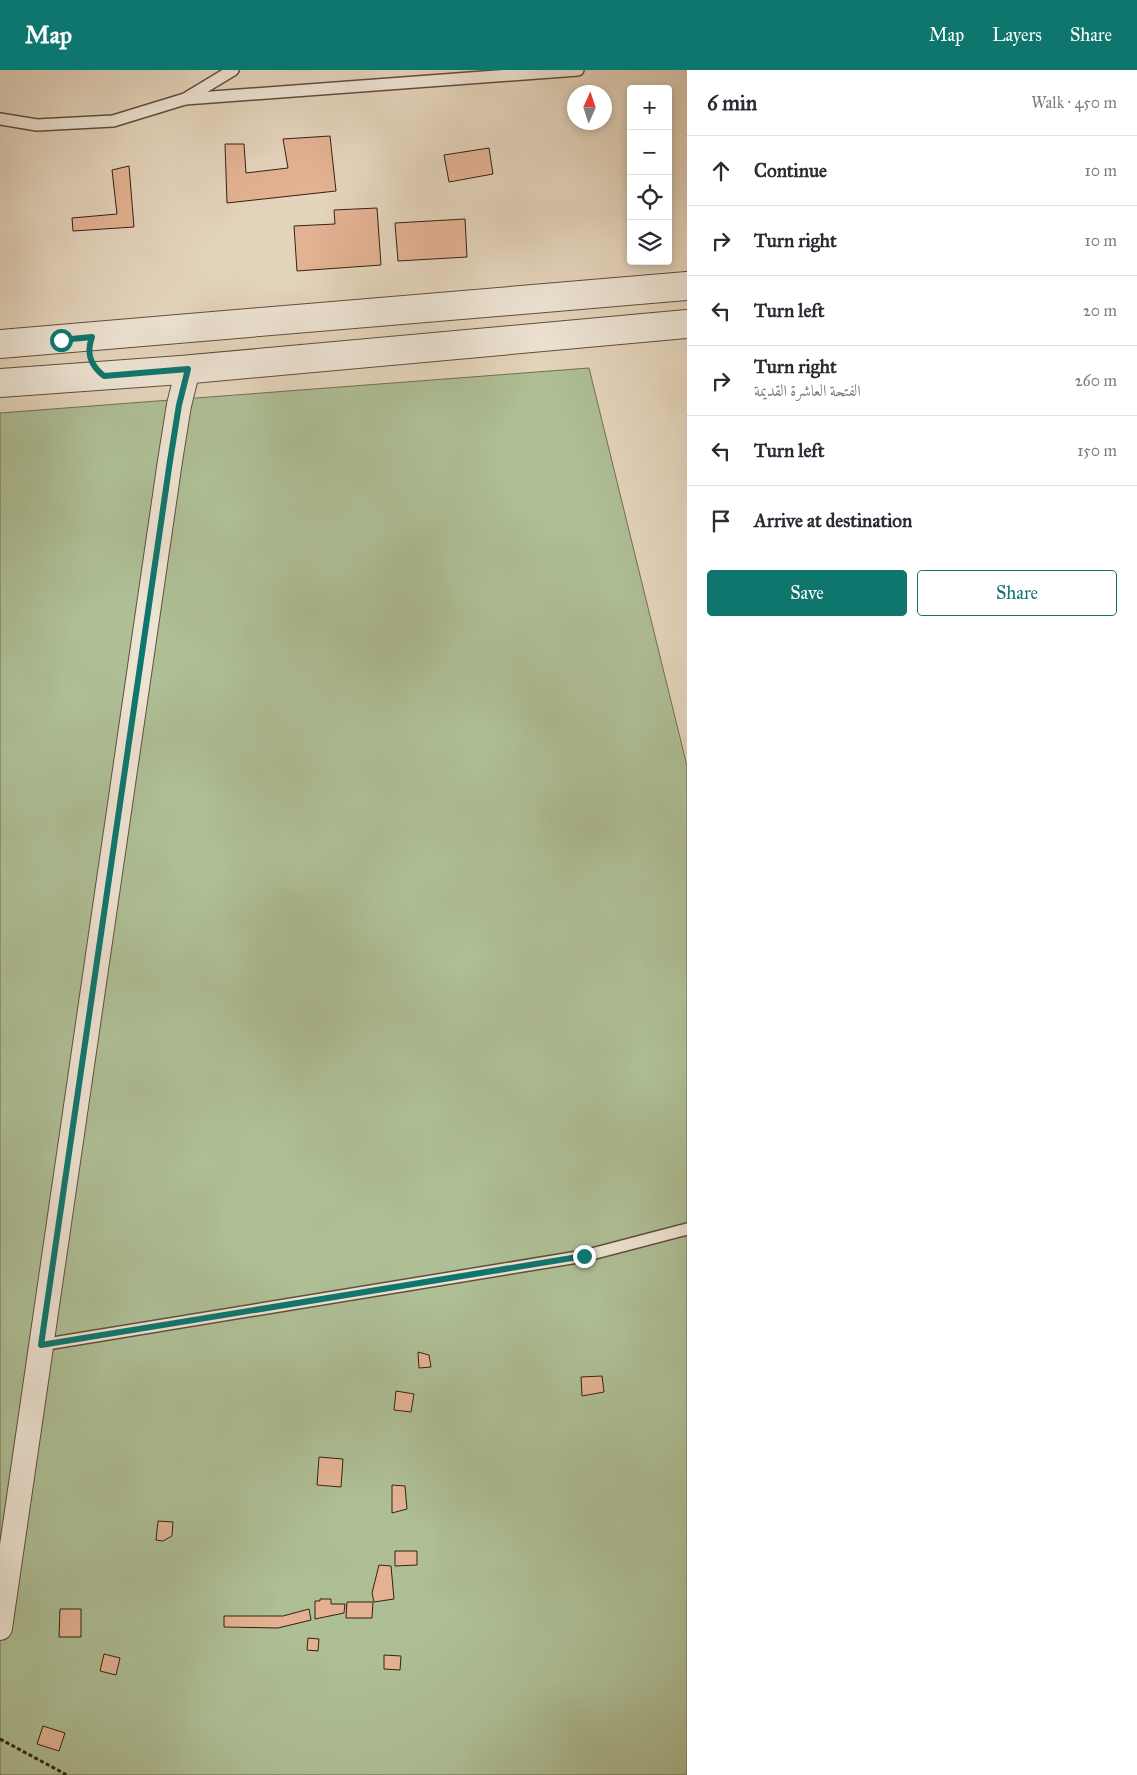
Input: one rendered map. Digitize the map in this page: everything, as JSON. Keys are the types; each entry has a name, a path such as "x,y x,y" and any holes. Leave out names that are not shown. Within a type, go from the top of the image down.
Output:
{"street":[{"path":"7,344 687,286"},
{"path":"6,383 188,369 687,324"},
{"path":"92,337 89,345 89,354 92,363 104,376"},
{"path":"6,383 20,370 22,363 19,349 7,344"},
{"path":"0,1628 170,461 179,405 188,369"}],"lane":[{"path":"185,99 233,70"},
{"path":"0,119 37,125 113,121 185,99 578,70"},
{"path":"41,1345 584,1256 687,1229"}],"path":[{"path":"0,1739 67,1775"}],"green space":[{"path":"589,368 687,766 687,1775 0,1775 0,413"}],"building":[{"path":"330,136 336,191 227,203 225,144 244,144 246,173 288,168 283,139"},
{"path":"489,148 493,174 449,182 444,155"},
{"path":"129,166 134,227 73,231 72,218 117,214 112,170"},
{"path":"377,208 381,265 297,271 294,226 335,224 334,210"},
{"path":"465,219 467,257 398,261 395,223"},
{"path":"418,1352 429,1355 431,1367 419,1368"},
{"path":"602,1376 604,1392 582,1396 581,1377"},
{"path":"396,1391 414,1394 411,1412 394,1410"},
{"path":"319,1457 343,1459 341,1487 317,1485"},
{"path":"392,1485 405,1486 407,1509 392,1513"},
{"path":"158,1521 173,1522 172,1536 163,1541 156,1540"},
{"path":"395,1551 417,1551 417,1565 395,1566"},
{"path":"379,1565 391,1566 394,1599 374,1602 372,1593"},
{"path":"320,1599 331,1599 331,1604 345,1604 344,1613 315,1619 315,1601 320,1601"},
{"path":"347,1602 373,1602 372,1618 346,1618"},
{"path":"60,1609 81,1609 81,1637 59,1637"},
{"path":"309,1609 311,1620 278,1628 224,1627 224,1616 283,1616"},
{"path":"308,1638 319,1639 318,1651 307,1650"},
{"path":"104,1654 120,1658 116,1675 100,1671"},
{"path":"384,1655 401,1656 400,1670 384,1669"},
{"path":"43,1726 65,1733 59,1751 37,1744"}],"route":[{"path":"61,340 92,337 89,345 89,354 92,363 104,376 188,369 179,405 170,461 41,1345 584,1256"}]}
